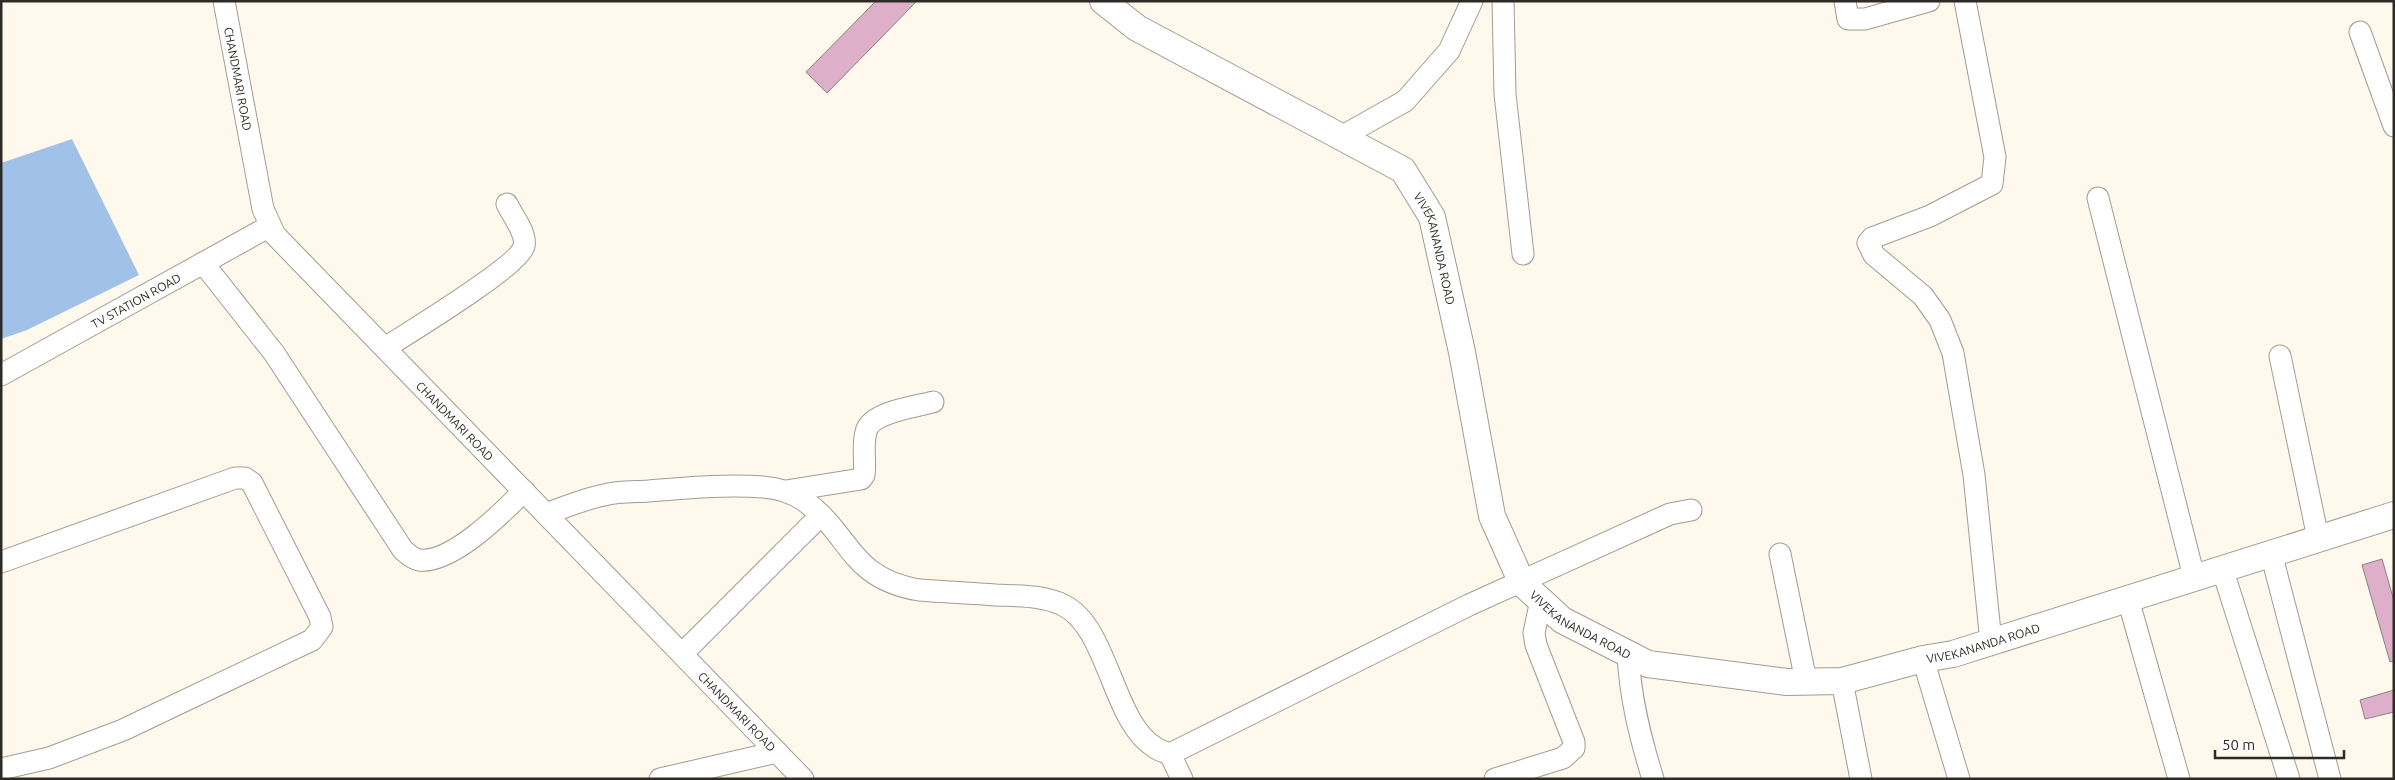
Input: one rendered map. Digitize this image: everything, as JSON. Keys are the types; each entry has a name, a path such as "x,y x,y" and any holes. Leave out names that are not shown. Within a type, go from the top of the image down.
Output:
{"main road":[{"name":"VIVEKANANDA ROAD","path":"1103,1 1137,28 1402,170 1432,218 1462,352 1492,516 1531,592 1562,620 1648,664 1788,682 1842,681 1923,659 1953,654 2394,515"}],"street":[{"name":"CHANDMARI ROAD","path":"224,1 263,209 270,226 290,251 803,779"},
{"path":"1341,137 1405,101 1449,51 1472,1"},
{"path":"1503,1 1505,94 1523,254"},
{"path":"1845,1 1848,19 1865,20 1929,1"},
{"path":"1965,1 1995,157 1992,184 1930,216 1872,238 1868,243 1874,254 1923,296 1940,320 1953,353 1974,475 1991,642"},
{"path":"2360,32 2394,126"},
{"path":"2098,198 2194,577"},
{"path":"385,348 498,273 517,257 524,247 525,238 506,204"},
{"name":"TV STATION ROAD","path":"1,375 270,226"},
{"path":"203,263 274,352 403,550 412,557 420,560 432,559 458,547 488,527 524,491"},
{"path":"2280,356 2318,538"},
{"path":"786,492 861,479 865,470 865,433 869,424 881,415 933,402"},
{"path":"1,562 235,478 245,478 252,484 320,617 322,627 312,640 123,730 49,758 1,769"},
{"path":"546,514 606,494 683,488 764,487 786,492 805,501 821,515 855,558 874,574 900,587 1037,598 1064,606 1081,619 1092,637 1131,719 1141,734 1155,748 1170,754 1182,779"},
{"path":"1170,754 1469,605 1531,592 1670,514 1690,510"},
{"path":"683,654 821,515"},
{"path":"2272,553 2330,779"},
{"path":"1780,554 1806,681"},
{"path":"2222,568 2289,779"},
{"path":"1494,779 1563,758 1574,748 1574,742 1536,645 1531,592"},
{"path":"2128,599 2179,779"},
{"path":"1628,654 1630,686 1637,723 1653,779"},
{"path":"1923,659 1959,779"},
{"path":"1842,681 1861,779"},
{"path":"660,779 777,752"}],"water":[{"path":"72,139 139,275 27,330 1,339 1,163"}],"building":[{"path":"876,1 917,1 827,93 806,72"},
{"path":"2382,559 2394,601 2394,661 2390,662 2362,565"},
{"path":"2394,690 2394,712 2365,719 2360,700"}]}
